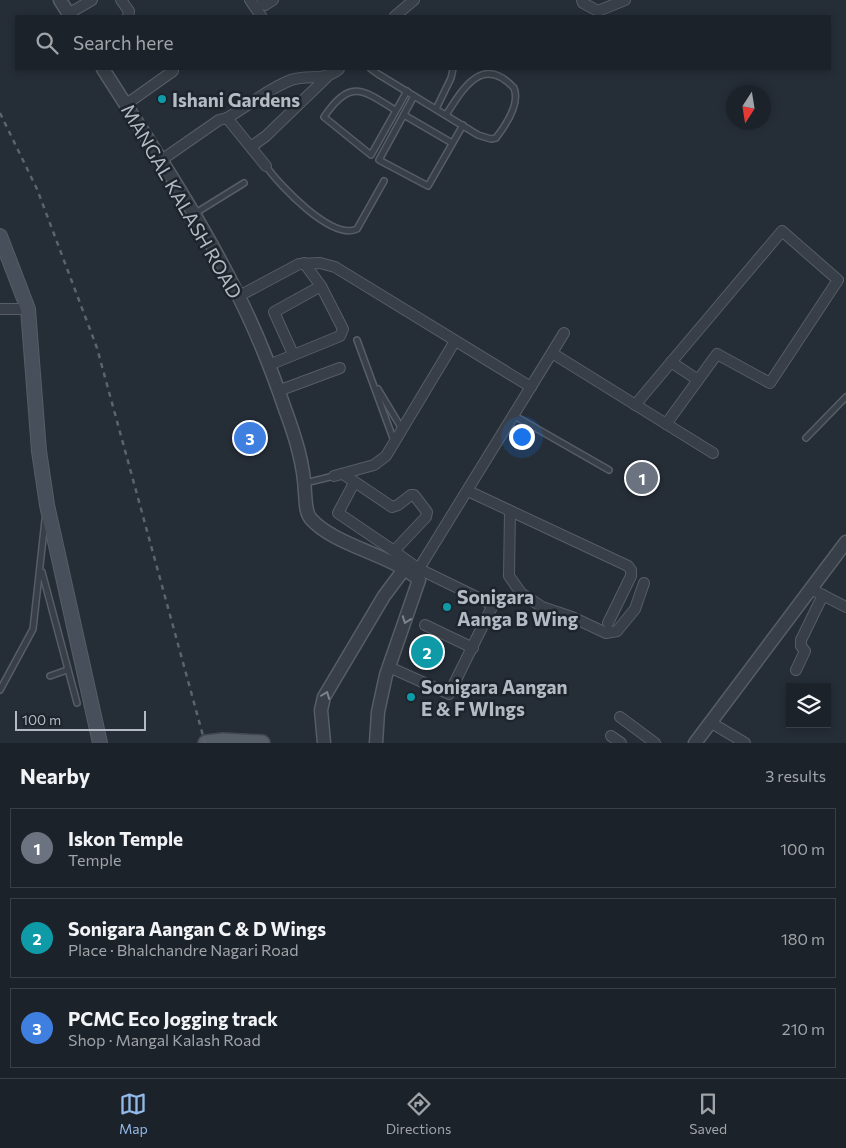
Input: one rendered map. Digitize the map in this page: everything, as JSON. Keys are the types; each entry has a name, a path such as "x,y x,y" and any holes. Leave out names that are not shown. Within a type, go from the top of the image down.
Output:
{"main road":[{"path":"0,236 28,309 39,451 47,505 76,624 84,704 100,743"},
{"path":"206,743 223,741 262,743"}],"street":[{"path":"60,0 69,15 92,0"},
{"path":"121,0 129,11 128,15"},
{"path":"397,15 414,0"},
{"path":"582,0 598,12 626,0"},
{"name":"MANGAL KALASH ROAD","path":"104,70 194,214 238,296 269,365 295,438 305,483 306,508 312,520 339,537 413,571"},
{"path":"252,146 266,136 327,77 338,70"},
{"path":"126,105 173,71"},
{"path":"160,161 219,120 227,118 300,73 327,77"},
{"path":"227,118 252,146 266,166"},
{"path":"635,405 782,231 838,280 770,384 717,354 666,424"},
{"path":"269,365 342,333 343,329 321,286 304,263"},
{"path":"238,296 304,263 320,263 335,267 531,387"},
{"path":"293,354 274,312 321,286"},
{"path":"0,310 28,309"},
{"path":"324,743 321,710 324,697 384,596 413,571 468,491 564,333"},
{"path":"338,475 374,464 386,456 455,341"},
{"path":"552,353 713,453"},
{"path":"671,362 698,380"},
{"path":"278,390 340,368"},
{"path":"338,475 392,507 398,506 411,495 414,495 427,512 426,517 394,551"},
{"path":"354,483 338,513 394,551 419,580 390,667 378,712 376,743"},
{"path":"468,491 628,566 632,570 631,576 608,623"},
{"path":"510,511 508,576 521,593 542,606 572,616 606,633 617,631 635,609 644,583"},
{"path":"695,743 846,542"},
{"path":"390,667 449,694 493,605 413,571"},
{"path":"812,587 846,606"},
{"path":"812,587 846,606"},
{"path":"796,670 805,651 801,646 800,640 824,595"},
{"path":"425,624 472,648"},
{"path":"620,717 655,743"},
{"path":"710,722 745,743"},
{"path":"611,736 621,743"}],"lane":[{"path":"372,70 463,126 485,138 496,138 516,101 514,88 501,76 484,73 462,90 446,115"},
{"path":"378,74 382,70"},
{"path":"436,109 453,70"},
{"path":"396,110 367,92 352,90 339,97 324,117 370,155 407,91"},
{"path":"414,96 379,160 428,186 463,126"},
{"path":"404,115 452,143"},
{"path":"266,166 281,184 312,213 347,231 357,229 384,181"},
{"path":"194,214 244,183"},
{"path":"357,340 395,443"},
{"path":"378,389 402,430"},
{"path":"806,438 846,397"},
{"path":"513,416 609,470"},
{"path":"305,483 338,475"},
{"path":"0,690 33,629 47,505"},
{"path":"40,566 67,670 84,704"},
{"path":"50,676 67,670"}],"railway":[{"path":"0,113 37,189 97,348 205,743"}],"place":[{"name":"Ishani Gardens","path":"162,99"},
{"name":"PCMC Eco Jogging track","path":"250,438"},
{"name":"Iskon Temple","path":"642,478"},
{"name":"Sonigara Aanga B Wing","path":"447,607"},
{"name":"Sonigara Aangan C & D Wings","path":"427,652"},
{"name":"Sonigara Aangan E & F WIngs","path":"411,697"}]}
